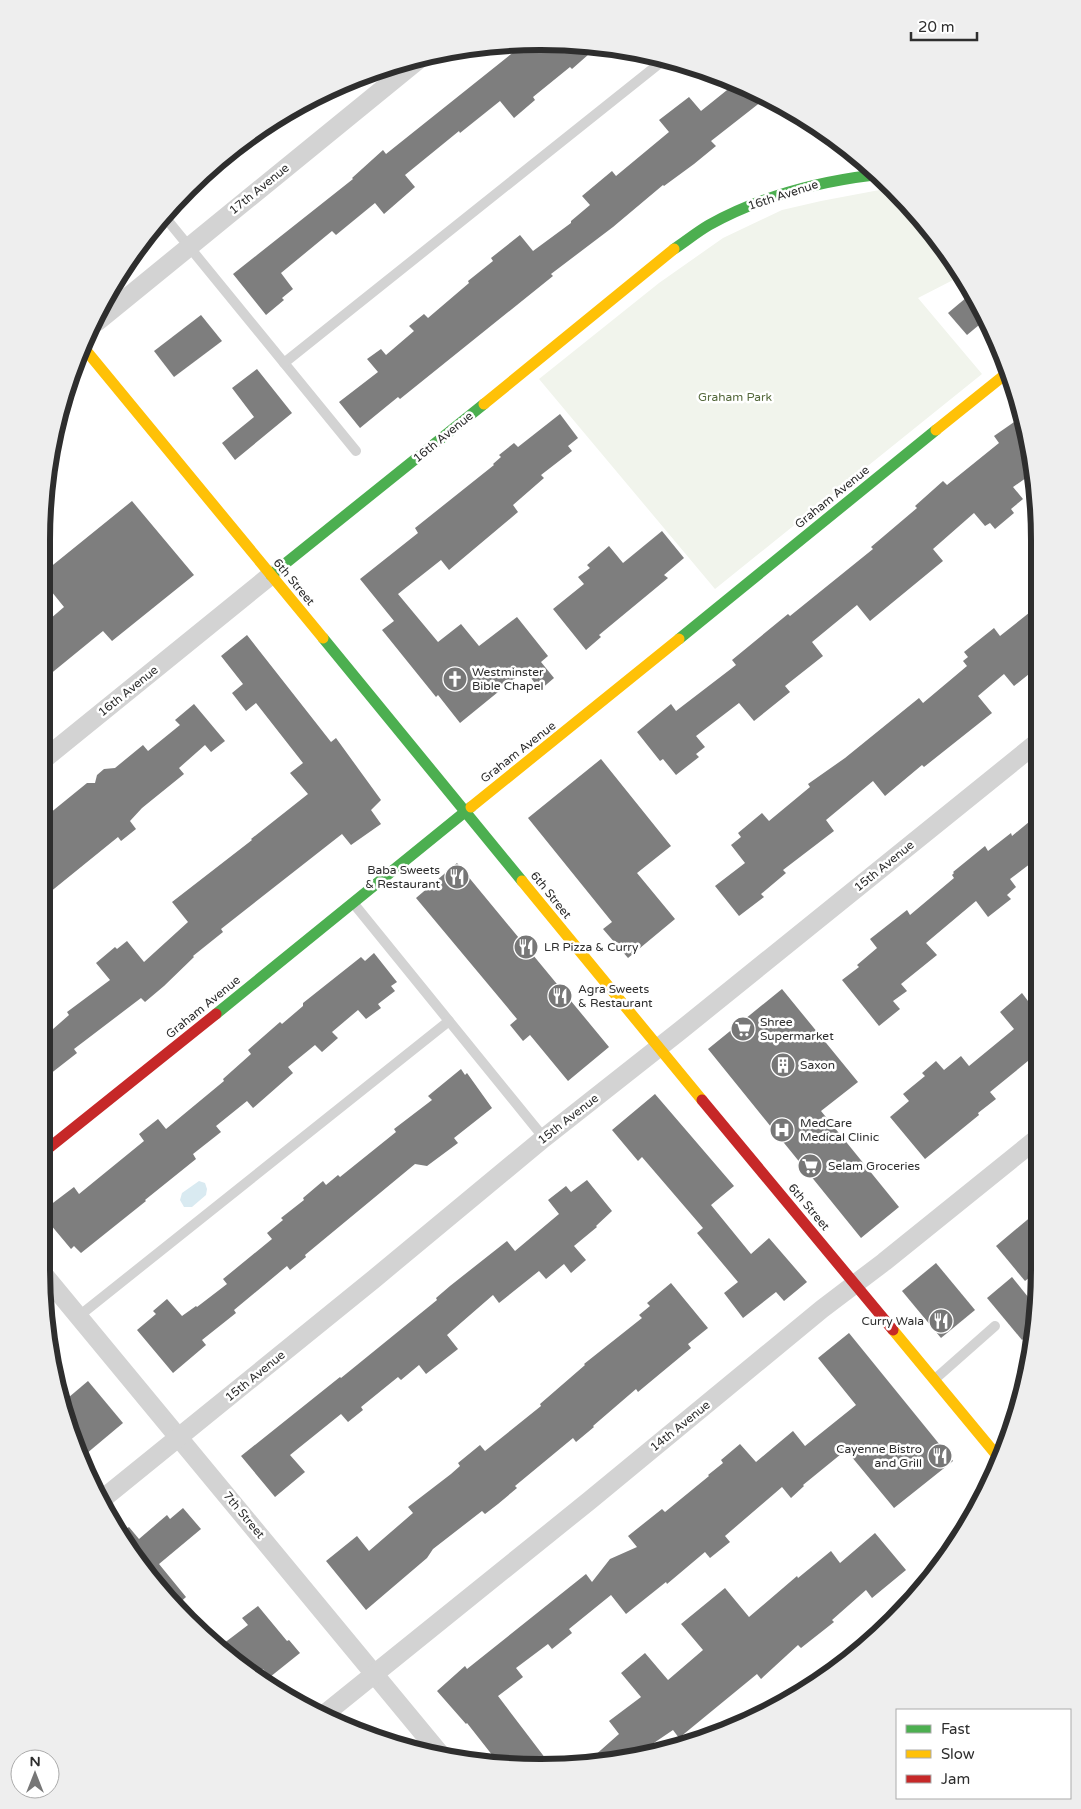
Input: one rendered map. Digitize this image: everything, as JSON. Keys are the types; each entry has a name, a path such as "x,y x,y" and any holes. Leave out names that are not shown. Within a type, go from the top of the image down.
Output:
{"street":[{"name":"17th Avenue","path":"106,315 407,69"},
{"name":"16th Avenue","path":"50,754 542,358 669,252 709,224 764,199 791,190 867,175"},
{"name":"6th Street","path":"87,352 435,774 464,812 995,1453"},
{"name":"Graham Avenue","path":"50,1148 1003,377"},
{"name":"15th Avenue","path":"107,1496 544,1138 659,1048 1031,747"},
{"name":"14th Avenue","path":"329,1710 1031,1143"},
{"name":"7th Street","path":"50,1282 435,1747"}],"lane":[{"path":"284,363 658,65"},
{"path":"168,221 356,451"},
{"path":"353,903 544,1138"},
{"path":"80,1316 449,1021"},
{"path":"934,1380 995,1326"}],"green space":[{"name":"Graham Park","path":"882,189 909,217 930,242 955,279 918,298 982,374 715,589 539,379 659,283 723,238 782,210"}],"shaded area":[{"path":"199,1181 205,1183 206,1195 192,1207 184,1207 180,1200 182,1193"}],"building":[{"path":"515,51 591,53 572,69 570,67 533,97 535,100 514,118 500,101 460,133 459,131 405,175 415,187 384,214 375,203 336,235 332,231 281,273 293,289 282,298 284,300 266,315 233,274 353,179 383,150 386,154"},
{"path":"730,88 760,103 711,141 716,146 694,164 663,185 613,227 551,274 553,276 400,399 398,397 360,428 339,402 378,372 367,359 381,349 386,355 414,331 409,326 424,314 428,318 493,261 491,258 520,235 533,251 571,223 590,205 582,196 612,171 616,176 669,132 659,120 689,97 701,111"},
{"path":"966,298 980,324 967,335 948,313"},
{"path":"201,315 222,341 174,377 154,351"},
{"path":"257,369 292,413 235,460 222,443 254,417 232,388"},
{"path":"560,414 578,438 568,446 572,451 541,475 544,478 513,505 518,512 449,570 441,560 398,594 438,642 461,624 479,646 517,617 548,656 541,662 554,678 540,690 525,670 460,723 438,695 436,697 382,630 394,621 360,579 418,533 415,528 494,465 501,457 499,455 514,443 518,447"},
{"path":"1016,421 1027,477 1013,487 1023,499 1011,509 1014,513 995,529 990,523 985,526 974,513 933,549 943,561 870,621 857,605 812,642 823,656 785,686 790,692 754,721 739,703 696,736 705,747 696,754 699,757 676,775 663,759 660,761 637,732 671,704 676,711 736,665 732,660 788,614 790,616 873,549 871,547 917,508 915,506 943,481 947,485 999,443 994,436"},
{"path":"132,501 194,575 112,641 103,631 50,674 50,619 64,607 50,590 50,567"},
{"path":"662,531 684,558 664,575 668,578 599,635 601,637 586,650 553,609 584,584 578,577 590,568 587,565 609,546 623,563"},
{"path":"1031,611 1031,672 1014,686 1004,674 978,696 992,713 924,767 922,765 885,796 873,781 826,820 834,831 783,870 786,873 761,894 764,897 739,916 715,886 745,863 731,845 741,837 738,833 762,813 769,821 810,787 808,784 845,758 919,698 923,703 967,666 963,661 968,657 964,652 994,628 1000,636"},
{"path":"247,635 331,742 336,738 381,800 371,810 381,824 351,845 342,834 221,929 223,932 193,956 164,986 145,1002 141,998 74,1049 77,1053 50,1074 50,1032 69,1015 67,1012 110,980 96,963 115,947 117,949 127,941 144,962 188,922 172,902 308,794 290,773 303,763 256,703 246,711 232,693 243,684 221,656"},
{"path":"194,704 225,741 211,752 205,745 179,768 184,774 142,808 130,821 136,829 121,841 118,837 50,892 50,813 87,783 95,783 97,775 104,769 115,768 143,745 148,751 180,725 175,720"},
{"path":"601,759 671,846 637,873 675,919 628,958 603,929 612,922 528,818"},
{"path":"1029,822 1031,825 1031,863 1010,879 1016,887 1007,895 1011,899 988,917 976,901 926,943 937,955 901,984 907,991 893,1001 900,1009 879,1026 842,980 859,967 857,965 877,948 870,939 907,910 910,915 954,878 953,872 985,846 988,851 1011,833 1012,836"},
{"path":"457,863 609,1047 568,1081 530,1035 523,1041 510,1025 517,1019 416,898"},
{"path":"374,953 397,982 391,986 395,991 378,1004 381,1008 366,1019 358,1010 332,1032 338,1038 322,1052 315,1045 288,1067 293,1073 253,1108 247,1101 216,1126 221,1132 193,1154 196,1159 146,1201 81,1253 74,1246 71,1249 50,1224 50,1205 74,1187 79,1194 144,1141 139,1134 158,1119 166,1129 224,1081 223,1079 251,1054 248,1050 280,1022 282,1024 303,1006 303,1003 361,957 365,961"},
{"name":"Saxon","path":"782,989 858,1082 821,1111 899,1207 861,1238 708,1049"},
{"path":"1022,993 1031,1005 1031,1059 990,1092 996,1099 925,1159 890,1117 909,1101 903,1094 925,1076 922,1073 936,1061 944,1070 961,1056 969,1066 1014,1029 1000,1012"},
{"path":"461,1069 465,1075 467,1073 492,1108 454,1138 458,1143 427,1166 415,1164 305,1255 306,1257 290,1270 287,1266 234,1310 236,1313 202,1340 206,1345 173,1373 137,1330 156,1314 153,1311 167,1299 182,1316 227,1284 223,1279 272,1239 267,1233 283,1220 281,1218 304,1200 303,1198 323,1181 326,1185 338,1175 340,1177 396,1132 394,1129 432,1100 428,1096"},
{"path":"655,1094 734,1186 711,1205 751,1254 769,1238 807,1282 784,1301 776,1292 743,1318 724,1293 738,1282 697,1233 703,1228 642,1157 638,1161 612,1130"},
{"path":"587,1180 612,1211 597,1227 574,1246 586,1260 571,1273 564,1264 546,1279 539,1271 499,1303 493,1295 447,1335 458,1349 426,1374 419,1365 401,1380 398,1377 361,1407 363,1410 348,1422 341,1414 290,1455 305,1472 275,1497 241,1456 341,1378 437,1300 436,1298 450,1286 507,1241 515,1251 559,1214 548,1200 566,1186 571,1192"},
{"path":"1031,1217 1031,1276 1025,1281 996,1246"},
{"path":"936,1263 975,1310 941,1338 902,1291"},
{"path":"1012,1277 1030,1299 1026,1336 1022,1340 987,1298"},
{"path":"671,1283 708,1328 688,1344 691,1348 638,1392 636,1389 576,1442 573,1438 515,1486 517,1488 498,1504 485,1514 482,1511 433,1549 427,1558 366,1610 326,1561 357,1536 369,1551 413,1513 408,1507 451,1474 460,1466 458,1463 480,1445 485,1451 541,1406 540,1404 584,1364 642,1318 639,1315 650,1306 647,1303"},
{"path":"849,1333 953,1461 894,1508 846,1450 803,1485 791,1498 782,1487 725,1536 730,1542 710,1558 705,1552 667,1584 666,1582 626,1614 611,1595 569,1629 572,1633 552,1649 548,1644 516,1668 523,1677 498,1696 546,1759 493,1757 467,1723 437,1691 465,1666 467,1669 586,1574 592,1582 610,1559 637,1547 628,1536 662,1509 665,1512 709,1476 723,1463 721,1460 740,1444 756,1462 793,1431 805,1446 856,1405 818,1358"},
{"path":"88,1381 123,1423 86,1454 68,1398"},
{"path":"183,1508 201,1529 159,1564 186,1597 181,1601 151,1567 126,1529 129,1527 139,1539 167,1515 170,1519"},
{"path":"875,1533 906,1570 872,1598 866,1590 832,1620 834,1622 801,1648 798,1645 761,1679 757,1674 679,1738 673,1730 648,1747 594,1756 619,1734 609,1721 641,1697 621,1673 645,1653 668,1680 703,1650 681,1624 725,1588 749,1617 797,1576 798,1578 831,1551 840,1563"},
{"path":"258,1606 287,1641 289,1640 300,1653 270,1677 263,1669 258,1669 224,1643 248,1625 242,1618"}],"traffic: fast":[{"path":"674,249 709,225 769,198 810,186 868,176"},
{"path":"271,575 484,404"},
{"path":"679,639 936,430"},
{"path":"323,638 522,881"},
{"path":"216,1014 471,807"}],"traffic: slow":[{"path":"484,404 674,249"},
{"path":"87,352 323,638"},
{"path":"936,430 1003,377"},
{"path":"471,807 679,639"},
{"path":"522,881 702,1100"},
{"path":"893,1330 995,1453"}],"traffic: jam":[{"path":"50,1147 216,1014"},
{"path":"702,1100 893,1330"}],"place":[{"name":"Westminster Bible Chapel","path":"455,679"},
{"name":"Baba Sweets & Restaurant","path":"457,877"},
{"name":"LR Pizza & Curry","path":"526,947"},
{"name":"Agra Sweets & Restaurant","path":"560,996"},
{"name":"Shree Supermarket","path":"743,1029"},
{"name":"Saxon","path":"783,1065"},
{"name":"MedCare Medical Clinic","path":"782,1130"},
{"name":"Selam Groceries","path":"810,1166"},
{"name":"Curry Wala","path":"941,1321"},
{"name":"Cayenne Bistro and Grill","path":"940,1456"}]}
